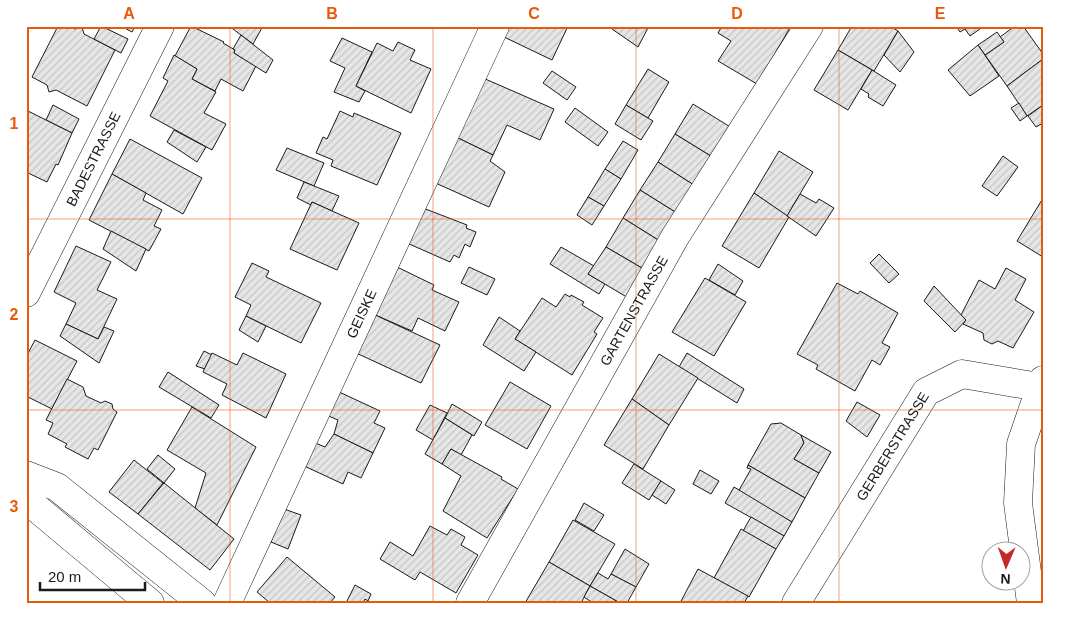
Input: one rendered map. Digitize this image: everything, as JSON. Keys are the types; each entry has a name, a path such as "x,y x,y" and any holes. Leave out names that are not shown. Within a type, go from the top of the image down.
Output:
{"street":[{"name":"BADESTRASSE","path":"26,293 160,26"},
{"name":"GEISKE","path":"228,603 495,26"},
{"name":"GARTENSTRASSE","path":"470,603 674,237 809,26"},
{"name":"GERBERSTRASSE","path":"796,603 926,392 962,374 1041,383"},
{"path":"1031,603 1018,503 1021,444 1041,383"},
{"path":"26,475 57,487 202,603"},
{"path":"26,491 34,506 150,603"}],"building":[{"path":"58,26 69,26 75,29 82,27 84,34 115,50 87,106 56,90 49,92 47,85 32,77"},
{"path":"101,26 128,39 121,53 94,39"},
{"path":"121,26 135,26 132,32"},
{"path":"191,26 224,42 235,50 234,53 256,66 243,91 221,79 215,91 192,79 197,69 175,56"},
{"path":"229,26 263,26 253,44"},
{"path":"509,26 568,26 552,60 504,37"},
{"path":"614,26 649,26 638,47 612,29"},
{"path":"722,26 791,26 757,84 718,61 731,41 718,33"},
{"path":"852,26 890,26 898,31 874,71 838,50"},
{"path":"956,26 984,26 970,36 965,29 960,32"},
{"path":"1015,26 1023,26 1043,54 1043,59 1007,86 985,55 1004,42 1000,37"},
{"path":"898,31 914,52 900,72 884,55"},
{"path":"997,32 1004,42 985,55 978,45"},
{"path":"241,35 273,60 266,73 234,53 235,50 233,49"},
{"path":"342,38 372,52 356,86 365,91 359,102 334,92 345,68 330,61"},
{"path":"398,42 415,50 410,60 431,69 411,113 356,86 377,43 393,51"},
{"path":"978,45 999,76 970,96 948,70"},
{"path":"838,50 872,70 848,110 814,90"},
{"path":"174,55 197,69 192,79 216,92 204,113 226,124 212,150 150,116 168,81 163,78"},
{"path":"1043,59 1043,105 1027,116 1007,86"},
{"path":"648,69 669,82 648,118 626,105"},
{"path":"872,70 896,85 883,106 868,97 869,94 861,89"},
{"path":"552,71 576,87 567,100 543,83"},
{"path":"483,78 554,109 540,140 507,125 493,155 454,136"},
{"path":"1019,103 1027,116 1020,121 1011,108"},
{"path":"693,104 732,128 714,158 675,134"},
{"path":"53,105 79,119 72,133 46,120"},
{"path":"626,105 653,121 641,140 615,124"},
{"path":"1043,105 1043,123 1036,127 1028,116"},
{"path":"575,108 608,132 598,146 565,122"},
{"path":"26,110 72,133 58,165 56,164 47,182 26,172"},
{"path":"340,111 353,117 354,113 401,133 377,185 331,166 333,160 316,153 323,137 327,139"},
{"path":"174,130 206,147 197,162 167,142"},
{"path":"675,134 714,158 697,187 658,162"},
{"path":"454,136 493,155 490,161 505,172 489,207 431,181"},
{"path":"130,139 202,178 183,214 112,174"},
{"path":"623,141 638,150 621,179 605,169"},
{"path":"287,148 324,163 314,186 276,170"},
{"path":"779,151 813,172 787,216 754,193"},
{"path":"1003,156 1018,167 997,196 982,186"},
{"path":"658,162 697,187 680,215 640,190"},
{"path":"605,169 621,179 604,206 588,197"},
{"path":"112,174 146,193 143,200 162,210 154,226 161,229 149,251 89,220"},
{"path":"304,182 339,196 332,211 312,202 311,205 297,198"},
{"path":"640,190 680,215 663,243 623,218"},
{"path":"754,193 789,217 759,268 722,246"},
{"path":"800,194 816,203 819,199 834,208 816,236 787,216"},
{"path":"588,197 604,206 592,225 577,215"},
{"path":"1043,198 1043,257 1017,241"},
{"path":"312,202 359,223 337,270 290,249"},
{"path":"423,208 467,225 466,228 476,232 470,247 465,244 459,258 454,255 450,262 407,243"},
{"path":"623,218 663,243 647,271 606,247"},
{"path":"111,231 146,249 136,271 103,249"},
{"path":"76,246 111,262 97,290 117,299 98,339 66,324 76,303 54,292"},
{"path":"561,247 594,266 588,274 605,284 599,294 550,264"},
{"path":"606,247 647,271 630,299 588,274"},
{"path":"879,254 899,274 889,283 870,263"},
{"path":"252,263 269,271 266,277 321,303 301,343 246,316 251,305 235,297"},
{"path":"718,264 743,281 735,295 709,280"},
{"path":"395,266 434,285 432,290 459,302 445,331 418,318 412,331 373,314"},
{"path":"469,267 495,279 487,295 461,283"},
{"path":"1006,268 1026,279 1015,300 1034,312 1013,348 998,341 992,344 984,340 983,333 963,324 966,320 961,315 979,280 995,289"},
{"path":"705,278 746,302 714,356 672,332"},
{"path":"837,283 858,294 860,291 898,313 882,343 890,347 880,365 872,360 855,391 816,369 818,365 797,354"},
{"path":"934,286 966,320 955,332 924,301"},
{"path":"565,294 584,302 582,305 603,318 594,332 597,334 572,375 515,339 542,298 556,307"},
{"path":"373,314 440,345 421,383 354,352"},
{"path":"246,316 266,326 258,342 239,330"},
{"path":"499,317 520,331 515,339 536,352 524,371 483,345"},
{"path":"66,324 98,339 104,327 114,331 99,363 60,336"},
{"path":"35,340 77,361 52,409 26,396 26,357"},
{"path":"204,351 212,355 205,369 196,366"},
{"path":"212,353 237,365 243,353 286,374 266,418 222,395 227,384 203,372"},
{"path":"687,353 744,389 737,403 679,367"},
{"path":"659,354 698,378 669,425 632,399"},
{"path":"168,372 219,405 211,418 159,387"},
{"path":"67,379 83,387 86,396 101,403 105,401 112,404 113,409 117,412 98,450 94,448 88,459 65,447 67,444 48,434 53,423 46,420"},
{"path":"510,382 551,406 527,449 485,425"},
{"path":"337,391 380,411 374,423 385,428 373,453 334,434 338,420 326,415"},
{"path":"632,399 669,425 643,469 604,445"},
{"path":"857,402 880,415 867,437 846,421"},
{"path":"452,404 482,422 474,436 445,418"},
{"path":"430,405 447,413 433,440 416,430"},
{"path":"192,407 256,447 217,525 195,508 206,473 167,450"},
{"path":"445,418 472,435 461,455 451,449 442,464 425,454"},
{"path":"781,423 801,435 804,443 794,459 819,473 805,498 748,465 771,424"},
{"path":"334,434 373,453 361,478 348,472 343,484 302,465 313,442 325,447"},
{"path":"801,435 831,452 819,473 794,459 804,443"},
{"path":"451,449 502,477 501,479 518,489 487,538 443,511 461,476 442,464"},
{"path":"158,455 175,469 164,483 147,469"},
{"path":"134,460 163,483 138,514 109,492"},
{"path":"634,464 661,481 649,500 622,483"},
{"path":"748,465 805,498 792,522 738,492 751,469 747,468"},
{"path":"700,470 719,481 711,494 693,484"},
{"path":"661,481 675,490 666,504 652,495"},
{"path":"164,483 234,539 210,570 138,514"},
{"path":"734,487 792,522 784,536 725,503"},
{"path":"584,503 604,515 594,531 575,520"},
{"path":"284,509 301,515 288,549 271,542"},
{"path":"751,517 784,536 776,549 743,531"},
{"path":"573,520 615,544 590,586 549,562"},
{"path":"430,526 447,535 451,529 465,537 461,545 478,555 456,593 420,572 415,580 380,559 390,542 413,556"},
{"path":"741,529 776,549 749,597 714,578"},
{"path":"625,549 649,564 636,587 611,574"},
{"path":"287,557 335,597 330,603 270,603 257,592"},
{"path":"549,562 590,586 581,603 525,603"},
{"path":"698,569 748,596 744,603 680,603"},
{"path":"598,573 608,579 611,574 636,587 627,603 620,603 590,586"},
{"path":"355,585 371,594 368,601 365,599 363,603 346,603"},
{"path":"590,586 620,603 593,603 584,597"}]}
